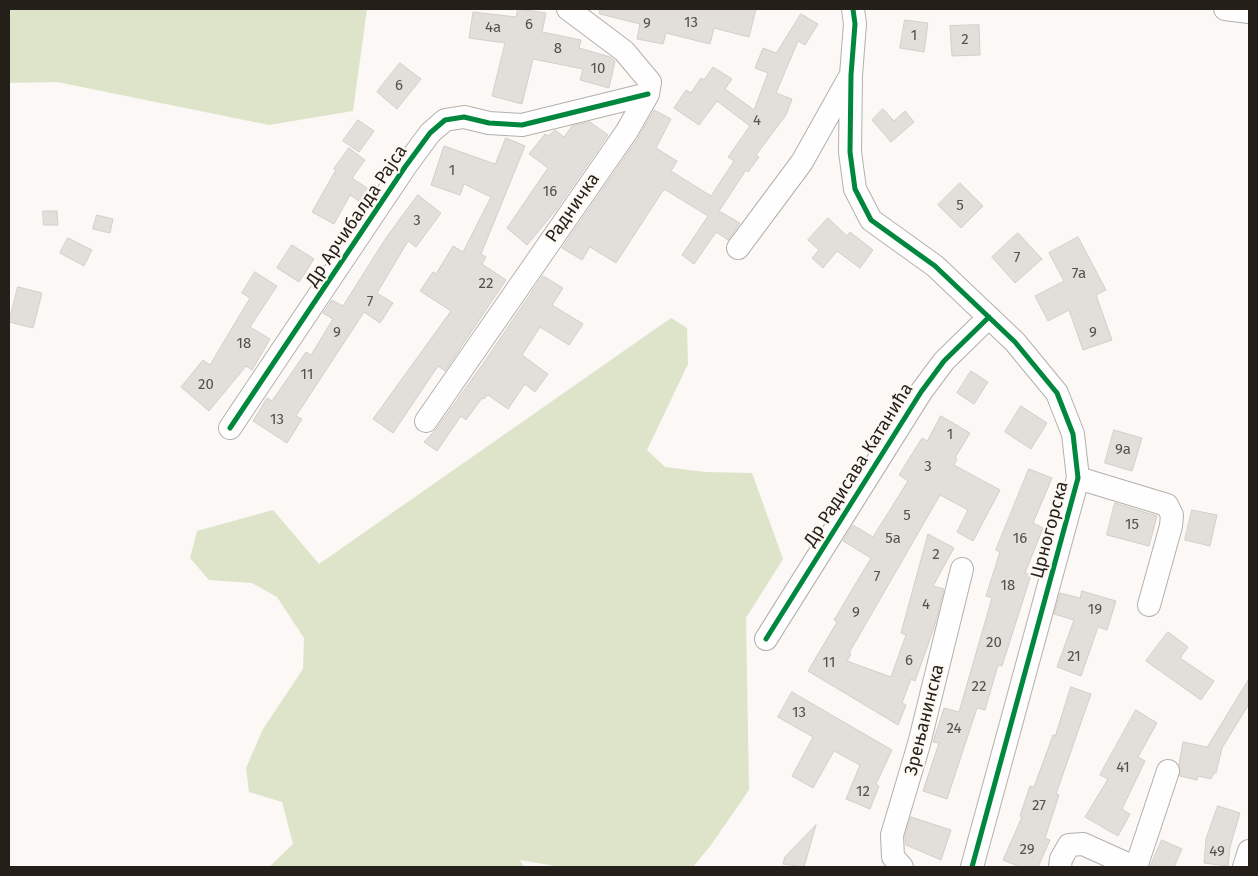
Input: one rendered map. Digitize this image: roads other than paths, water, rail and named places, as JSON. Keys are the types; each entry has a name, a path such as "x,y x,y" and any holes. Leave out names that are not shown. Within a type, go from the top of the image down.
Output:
{"street":[{"path":"568,9 624,51 650,82 648,94"},
{"name":"Црногорска","path":"853,9 855,24 851,75 852,162 855,189 871,220 935,266 1015,342 1056,393 1073,434 1078,478 972,867"},
{"path":"1225,9 1249,12"},
{"path":"738,248 802,162 851,75"},
{"name":"Радничка","path":"426,421 627,131 648,94"},
{"name":"Др Арчибалда Рајса","path":"230,428 405,168 430,133 445,120 464,117 489,123 522,125 648,94"},
{"name":"Др Радисава Катанића","path":"766,639 921,392 944,361 989,317"},
{"path":"1078,478 1167,504 1172,515 1171,526 1149,605"},
{"name":"Зрењанинска","path":"902,867 893,857 892,835 919,744 962,569"},
{"path":"1060,867 1061,859 1069,845 1083,844 1135,867 1168,771"},
{"path":"1244,867 1249,851"}]}
